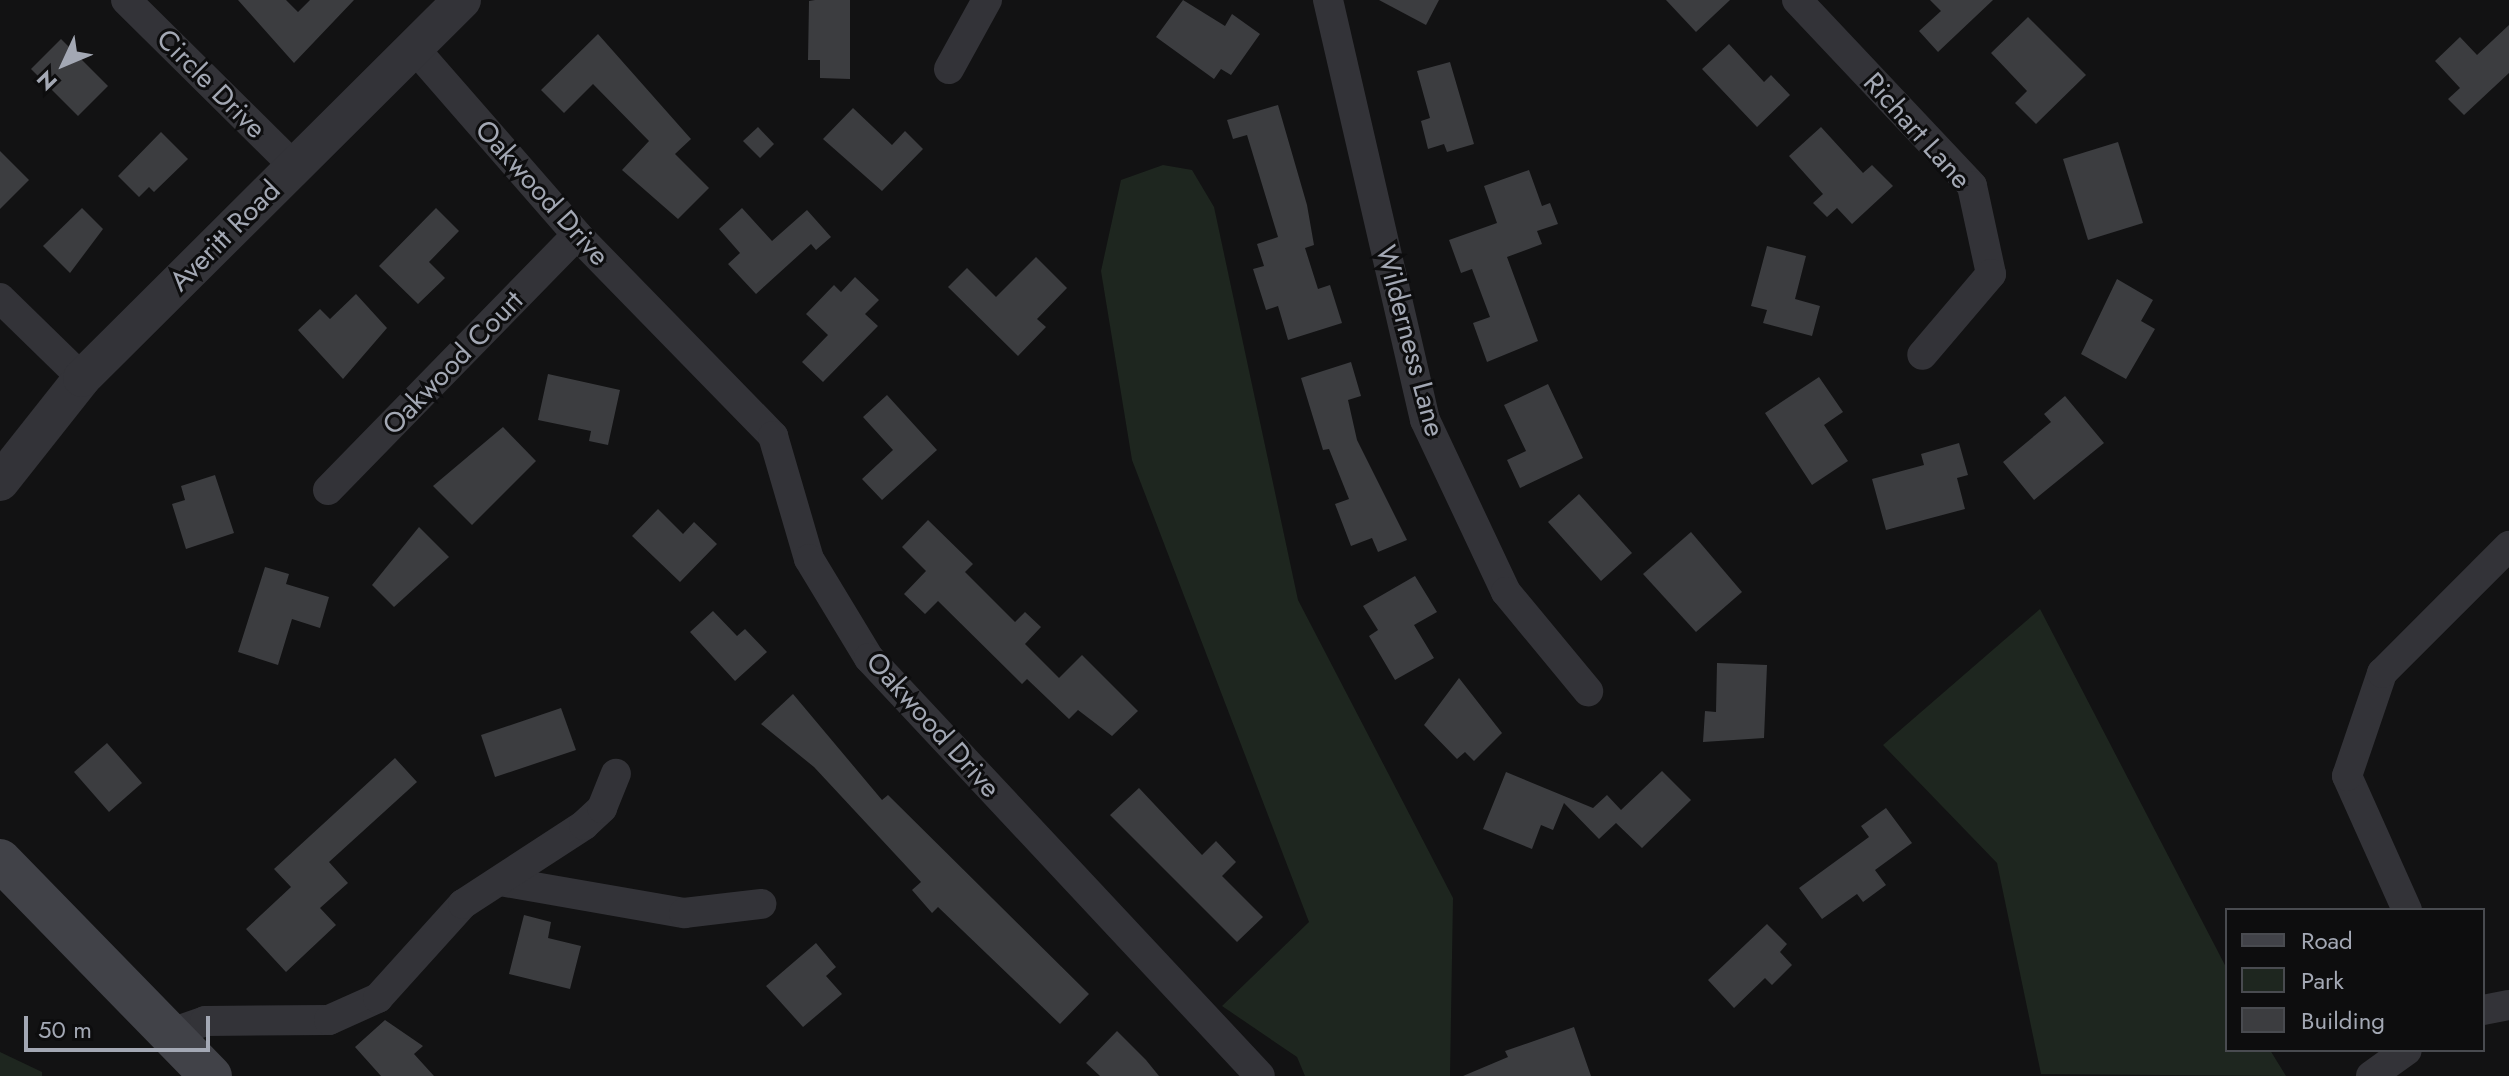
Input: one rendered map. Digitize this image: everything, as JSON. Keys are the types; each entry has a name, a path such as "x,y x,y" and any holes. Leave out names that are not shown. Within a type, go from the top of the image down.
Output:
{"main road":[{"path":"0,860 211,1076"}],"street":[{"name":"Circle Drive","path":"126,0 295,167"},
{"name":"Averitt Road","path":"0,482 82,378 462,0"},
{"path":"949,69 987,0"},
{"name":"Wilderness Lane","path":"1328,0 1425,420 1506,592 1588,691"},
{"name":"Richart Lane","path":"1797,0 1972,186 1991,274 1922,355"},
{"name":"Oakwood Drive","path":"415,49 577,235 773,436 809,559 869,658 1260,1076"},
{"name":"Oakwood Court","path":"328,490 577,235"},
{"path":"0,298 82,378"},
{"path":"2406,908 2347,776 2382,673 2509,546"},
{"path":"171,1033 205,1021 329,1020 378,998 463,904 584,825 602,808 616,774"},
{"path":"500,881 684,913 761,904"},
{"path":"2485,1010 2509,1005"},
{"path":"2371,1076 2404,1052"}],"green space":[{"path":"1163,165 1192,170 1214,207 1298,600 1453,898 1450,1076 1305,1076 1297,1057 1222,1006 1309,922 1132,460 1101,271 1121,180"},
{"path":"2040,609 2225,965 2225,1052 2271,1052 2286,1076 2041,1074 1997,863 1883,745"},
{"path":"0,1052 42,1072 42,1076 0,1076"}],"building":[{"path":"238,0 286,0 298,12 310,0 354,0 294,63"},
{"path":"850,0 850,79 820,78 820,60 808,60 809,1"},
{"path":"1183,0 1225,26 1232,14 1260,34 1231,75 1221,69 1214,79 1156,37"},
{"path":"1379,0 1439,0 1426,25"},
{"path":"1666,0 1730,0 1696,32"},
{"path":"1930,0 1993,0 1938,52 1919,31 1941,11"},
{"path":"2028,17 2086,75 2036,124 2015,103 2027,91 1991,53"},
{"path":"2509,25 2509,73 2464,115 2448,99 2460,88 2435,61 2460,37 2477,55"},
{"path":"598,34 691,139 675,154 709,188 678,219 622,170 649,141 593,84 564,113 541,90"},
{"path":"61,39 108,86 78,116 31,69"},
{"path":"1729,44 1764,82 1771,75 1790,95 1757,127 1702,69"},
{"path":"1450,62 1474,144 1447,152 1444,144 1428,149 1421,121 1430,118 1417,71"},
{"path":"1278,105 1307,205 1314,245 1305,248 1318,289 1330,285 1342,323 1288,340 1278,306 1266,310 1253,269 1264,266 1257,244 1278,237 1247,135 1233,139 1227,120"},
{"path":"853,108 892,145 905,131 923,149 882,191 823,139"},
{"path":"758,127 774,144 760,158 743,141"},
{"path":"1821,127 1863,173 1872,165 1893,186 1852,224 1837,208 1827,217 1813,203 1823,194 1789,156"},
{"path":"161,132 188,159 154,192 149,187 139,197 118,176"},
{"path":"2118,142 2143,223 2088,240 2063,159"},
{"path":"0,151 29,180 0,209"},
{"path":"1529,170 1542,206 1550,203 1558,224 1537,231 1542,244 1507,257 1538,341 1487,362 1473,323 1490,317 1472,269 1461,273 1449,240 1497,223 1484,186"},
{"path":"82,208 103,229 70,273 43,246"},
{"path":"436,208 459,231 429,262 445,278 418,304 379,266"},
{"path":"742,208 772,241 807,210 831,237 816,250 811,244 756,294 728,264 740,253 719,229"},
{"path":"1767,246 1806,256 1795,299 1820,306 1812,336 1763,323 1767,310 1751,306"},
{"path":"1036,257 1067,288 1037,319 1046,327 1018,356 948,287 967,268 996,297"},
{"path":"855,277 879,300 865,314 878,326 823,382 802,362 828,335 806,314 834,285 841,292"},
{"path":"2117,279 2153,300 2141,321 2155,329 2126,379 2081,354"},
{"path":"356,294 387,328 343,379 298,330 320,309 330,319"},
{"path":"1351,362 1361,396 1348,400 1357,440 1407,540 1378,552 1372,538 1351,546 1335,504 1349,499 1329,449 1323,450 1301,378"},
{"path":"548,374 620,390 608,445 589,441 591,431 538,420"},
{"path":"1819,377 1843,412 1824,425 1848,461 1812,485 1765,413"},
{"path":"1548,384 1583,458 1520,488 1507,460 1526,451 1504,405"},
{"path":"887,395 937,450 882,500 862,479 893,450 863,417"},
{"path":"2065,396 2104,443 2034,500 2003,462 2051,422 2044,414"},
{"path":"503,427 536,461 472,525 433,486"},
{"path":"1959,443 1968,475 1957,478 1965,509 1886,530 1872,479 1924,465 1921,454"},
{"path":"215,475 234,533 186,549 172,504 185,500 181,486"},
{"path":"1579,494 1632,553 1601,581 1548,522"},
{"path":"658,509 683,534 694,522 717,544 680,582 632,536"},
{"path":"928,520 973,564 965,572 1015,622 1025,612 1041,627 1025,644 1059,678 1082,655 1138,711 1112,736 1078,710 1069,719 1027,679 1022,684 938,601 925,614 904,594 926,571 902,547"},
{"path":"419,527 449,557 394,607 372,585"},
{"path":"1691,532 1742,592 1696,632 1643,574"},
{"path":"265,567 289,574 286,584 329,597 320,628 292,619 278,665 238,652"},
{"path":"1415,576 1437,612 1414,625 1434,658 1395,680 1369,636 1378,630 1363,606"},
{"path":"713,611 737,636 745,629 767,652 735,681 690,632"},
{"path":"1717,663 1767,665 1764,738 1703,742 1705,711 1716,712"},
{"path":"1459,678 1502,733 1474,761 1465,752 1457,759 1424,725"},
{"path":"793,694 882,800 888,795 1089,994 1060,1024 938,907 932,913 912,890 921,882 814,767 761,724"},
{"path":"561,708 576,750 495,777 481,735"},
{"path":"107,743 142,783 109,812 74,772"},
{"path":"395,758 417,782 329,862 348,883 320,908 336,925 286,972 246,929 291,887 274,869"},
{"path":"1662,771 1691,800 1642,848 1616,823 1599,839 1564,803 1553,830 1541,825 1532,849 1483,829 1506,772 1593,808 1607,795 1621,810"},
{"path":"1139,788 1202,855 1216,841 1236,862 1222,876 1263,917 1237,942 1110,815"},
{"path":"1886,808 1912,843 1875,870 1886,885 1863,902 1857,894 1822,919 1799,888 1869,837 1861,826"},
{"path":"524,915 551,922 548,938 581,946 570,989 509,974"},
{"path":"1767,924 1787,944 1780,952 1792,965 1772,985 1765,978 1734,1008 1708,980"},
{"path":"816,943 836,967 826,976 842,994 803,1027 766,986"},
{"path":"385,1020 423,1046 414,1054 434,1076 381,1076 355,1047"},
{"path":"1574,1027 1591,1076 1463,1076 1508,1057 1505,1051"},
{"path":"1117,1031 1159,1076 1100,1076 1086,1063"}]}
